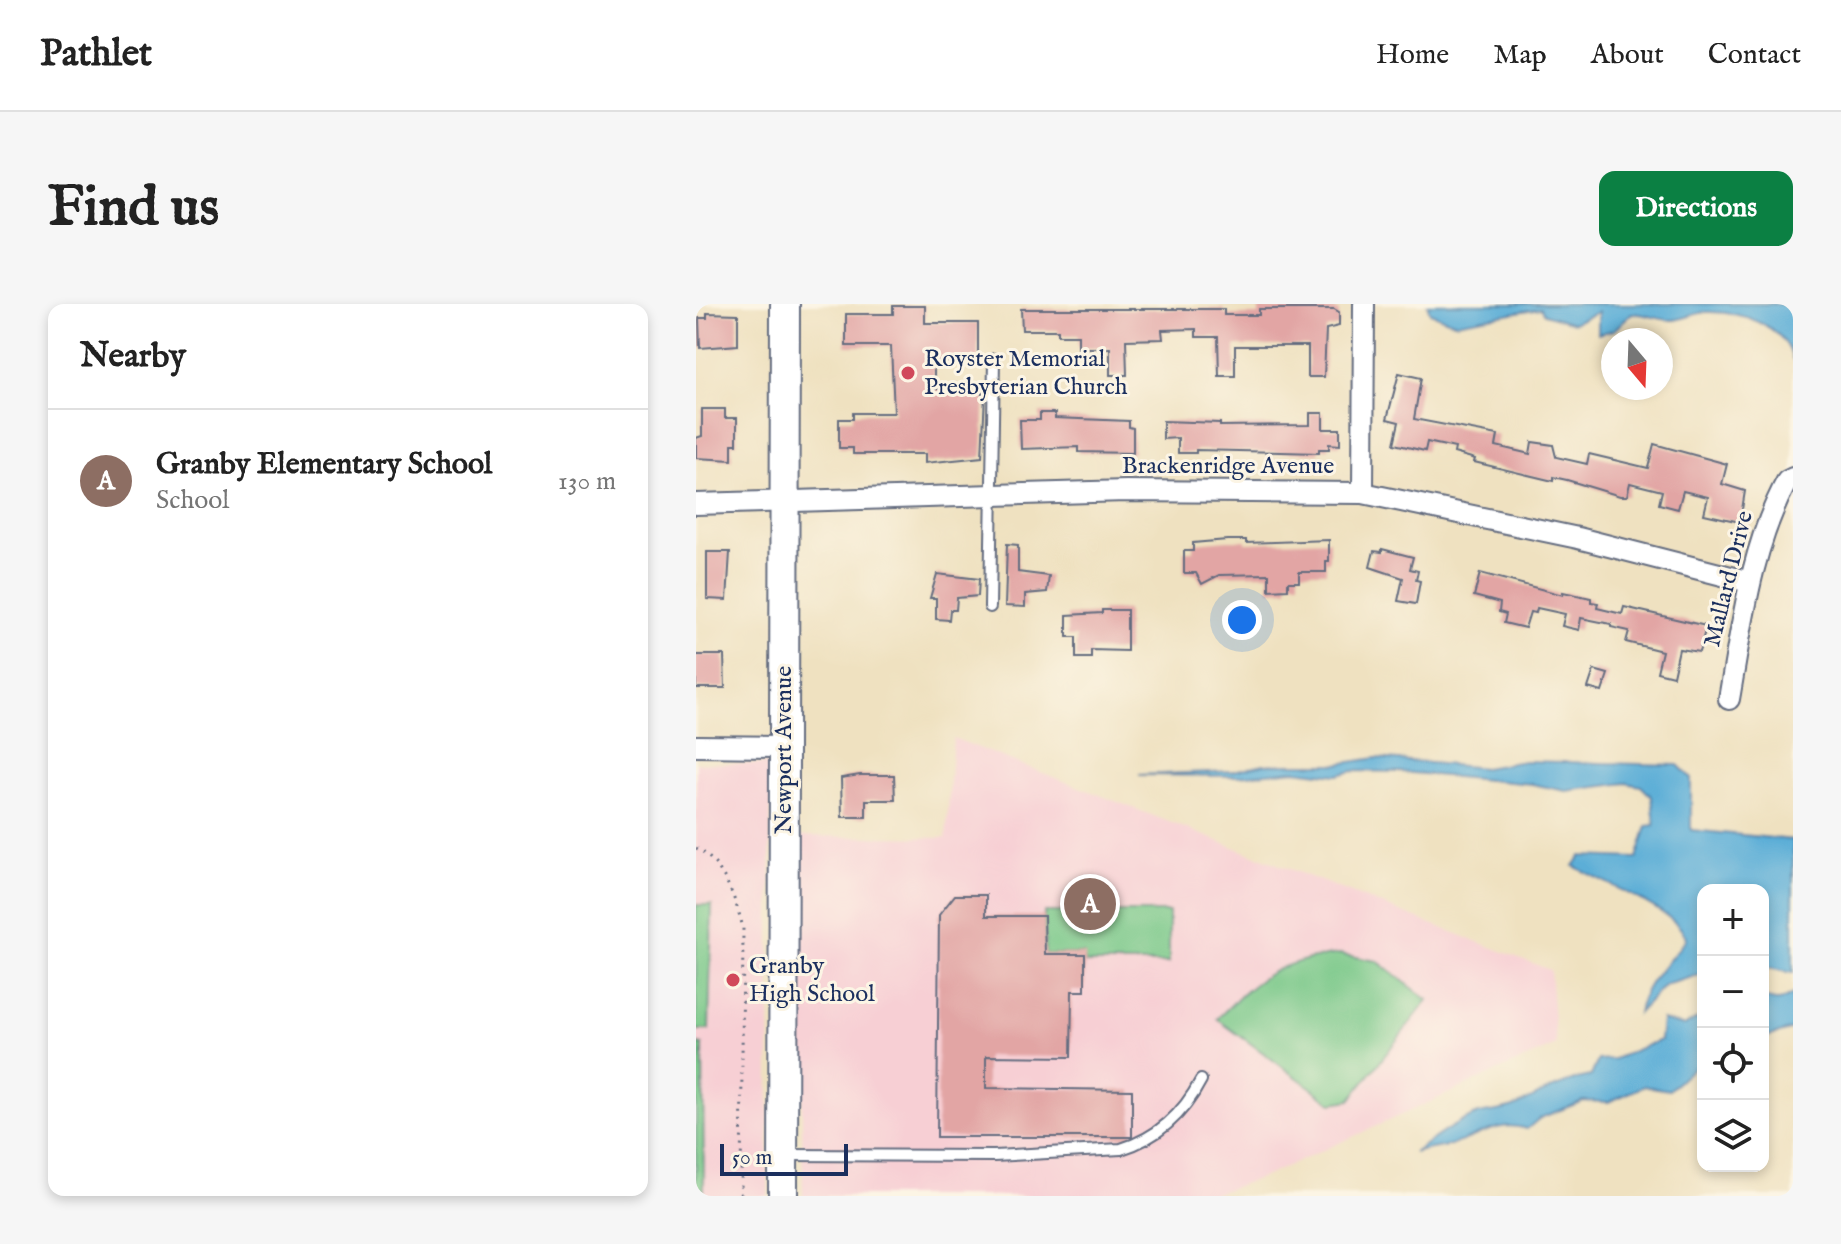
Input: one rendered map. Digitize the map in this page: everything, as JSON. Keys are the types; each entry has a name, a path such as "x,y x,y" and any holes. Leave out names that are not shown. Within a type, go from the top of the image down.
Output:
{"street":[{"name":"Newport Avenue","path":"783,1196 785,304"},
{"path":"1363,493 1364,304"},
{"name":"Mallard Drive","path":"1729,699 1750,582 1771,509 1787,481 1793,478"},
{"name":"Brackenridge Avenue","path":"696,504 991,494 1363,493 1578,538 1750,582"},
{"path":"696,746 784,747"}],"lane":[{"path":"990,607 994,359"},
{"path":"783,1155 994,1156 1121,1149 1137,1145 1179,1114 1201,1080"}],"path":[{"path":"696,848 719,870 736,903 743,928 741,1196"}],"shaded area":[{"path":"953,738 1550,970 1556,1045 1266,1176 1207,1196 803,1196 799,836 946,838"},
{"name":"Granby High School","path":"696,763 771,764 768,1196 696,1196"}],"green space":[{"path":"696,905 712,905 709,1030 696,1030"},
{"path":"1044,912 1169,912 1169,963 1085,963 1084,954 1045,954"},
{"path":"1339,954 1377,961 1428,1000 1350,1100 1332,1103 1217,1019 1246,991 1271,973 1299,962"},
{"path":"696,1044 703,1045 704,1196 696,1196"}],"water":[{"path":"1427,304 1793,304 1793,360 1780,337 1770,329 1746,317 1719,312 1669,320 1632,313 1616,328 1601,328 1598,334 1598,312 1573,323 1544,314 1540,308 1456,323 1430,313"},
{"path":"1376,758 1484,768 1524,761 1678,765 1691,778 1691,830 1793,840 1793,973 1769,968 1769,884 1697,884 1697,976 1665,985 1638,1013 1645,991 1686,938 1680,928 1653,907 1574,866 1581,856 1637,858 1647,826 1655,825 1652,797 1641,786 1626,783 1566,791 1532,784 1401,772 1353,771 1337,775 1295,770 1238,776 1139,775 1233,771 1264,764 1337,764"},
{"path":"1793,994 1793,1029 1769,1036 1769,999 1785,999"},
{"path":"1697,1019 1697,1064 1669,1090 1644,1086 1609,1102 1583,1101 1540,1118 1527,1129 1495,1128 1457,1143 1414,1153 1470,1117 1512,1108 1562,1085 1591,1076 1598,1060 1614,1059 1660,1040 1662,1020 1684,1026"}],"building":[{"name":"Royster Memorial Presbyterian Church","path":"893,306 925,306 925,323 978,323 978,358 970,358 970,362 934,362 934,389 982,389 982,395 985,394 982,457 925,463 925,454 853,454 853,448 839,448 839,419 853,419 853,413 894,413 891,346 846,346 846,314 893,314"},
{"path":"1021,309 1224,309 1224,315 1259,315 1259,309 1334,309 1339,312 1339,326 1326,329 1324,377 1308,377 1308,346 1235,346 1235,376 1219,376 1218,337 1196,337 1196,329 1162,330 1163,339 1126,340 1127,375 1110,375 1110,348 1078,348 1078,335 1058,335 1058,330 1022,330"},
{"path":"707,313 738,314 738,345 700,348 699,318 707,318"},
{"path":"1399,373 1421,378 1414,419 1498,435 1496,446 1530,454 1532,442 1553,445 1556,457 1587,464 1589,454 1648,468 1654,444 1727,464 1722,484 1745,491 1740,522 1704,514 1708,497 1683,491 1678,509 1659,504 1662,491 1630,483 1627,496 1620,496 1567,480 1553,477 1553,481 1474,462 1475,459 1454,453 1455,448 1427,442 1425,451 1394,444 1399,422 1387,419"},
{"path":"702,409 725,409 725,418 737,418 737,444 732,444 732,460 696,458 696,438 702,436"},
{"path":"1040,413 1055,413 1055,418 1129,421 1129,427 1133,428 1133,453 1078,452 1078,447 1021,449 1020,420 1040,420"},
{"path":"1310,413 1323,413 1323,429 1340,429 1340,445 1329,444 1329,449 1319,449 1319,453 1196,450 1196,453 1178,453 1178,438 1163,439 1163,421 1220,423 1220,426 1310,425"},
{"path":"1246,540 1246,543 1329,540 1329,561 1326,561 1326,572 1299,572 1299,582 1288,582 1288,589 1269,590 1269,574 1219,575 1202,584 1196,573 1184,573 1184,551 1193,551 1193,543"},
{"path":"1007,544 1018,545 1018,572 1049,576 1047,592 1025,594 1025,607 1005,606"},
{"path":"1382,549 1413,557 1410,569 1418,571 1416,580 1420,581 1416,604 1398,601 1403,578 1370,567 1374,551 1382,552"},
{"path":"707,552 730,552 727,600 707,599"},
{"path":"1480,573 1563,595 1563,592 1591,598 1591,602 1598,603 1597,608 1622,614 1624,607 1706,626 1699,652 1679,649 1673,676 1657,672 1662,651 1626,642 1629,631 1611,627 1611,624 1581,618 1579,630 1562,626 1565,614 1537,608 1536,613 1530,612 1525,628 1504,623 1506,614 1499,612 1500,603 1474,596"},
{"path":"937,574 979,579 978,596 957,598 956,610 950,610 949,620 936,619 936,598 930,598"},
{"path":"1102,610 1127,610 1127,651 1091,650 1091,658 1076,658 1076,637 1067,637 1067,615 1102,613"},
{"path":"696,655 724,655 725,688 696,688"},
{"path":"1594,670 1608,674 1602,692 1588,688"},
{"path":"894,775 895,800 866,800 866,817 842,817 841,778"},
{"path":"955,895 986,895 986,916 1044,916 1045,954 1085,954 1085,991 1072,991 1071,1057 986,1056 986,1088 1132,1090 1132,1137 937,1137 939,915"}],"place":[{"name":"Royster Memorial Presbyterian Church","path":"908,373"},
{"name":"Granby Elementary School","path":"1090,904"},
{"name":"Granby High School","path":"733,980"}]}
